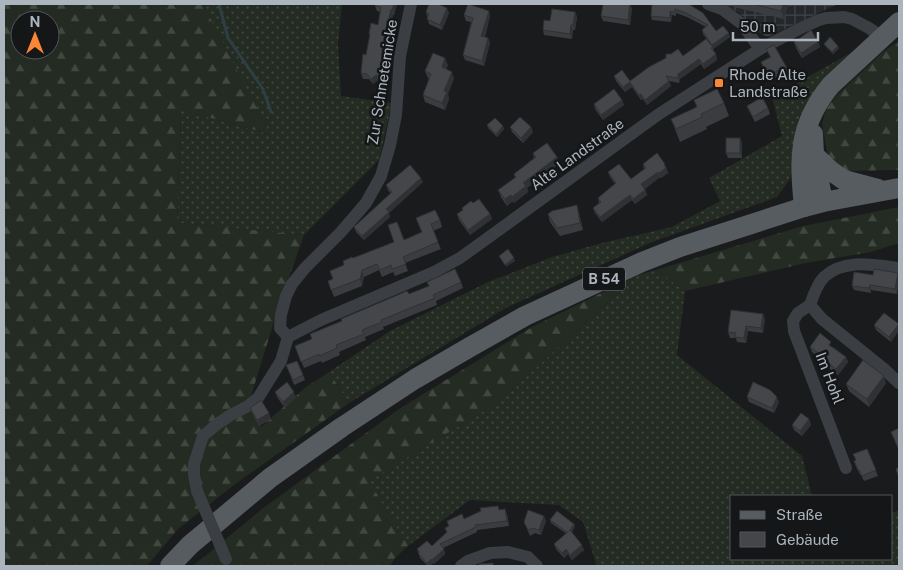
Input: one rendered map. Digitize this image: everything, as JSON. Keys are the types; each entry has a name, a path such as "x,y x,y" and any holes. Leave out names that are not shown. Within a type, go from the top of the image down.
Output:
{"main road":[{"path":"814,204 801,159 802,144 812,114 822,96 832,85 899,22"},
{"path":"812,114 814,204"},
{"path":"814,155 830,171 844,180 891,189"},
{"path":"814,204 891,189"},
{"name":"B 54","path":"170,566 190,545 270,478 342,427 415,379 525,316 642,262 680,247 814,204"}],"street":[{"name":"Zur Schnetemicke","path":"288,337 280,328 286,296 292,284 305,268 342,232 366,203 381,176 396,115 400,56 411,4"},
{"path":"708,4 722,9 742,24 760,49"},
{"name":"Alte Landstraße","path":"288,337 330,316 434,272 460,258 659,114 760,49 803,27 826,18 852,19 883,38"},
{"name":"Im Hohl","path":"846,468 794,331 793,320 798,313 810,304 824,277 838,268 859,264 899,268"},
{"name":"Im Hohl","path":"810,304 822,319 899,382"},
{"path":"228,563 197,491 194,464 203,436 229,416 248,406 258,398 281,361 288,337"},
{"path":"461,566 468,561 490,553 508,552 528,557 537,566"}],"shaded area":[{"path":"718,4 838,4 768,37 757,32 738,12"}],"green space":[{"path":"4,4 203,4 270,134 181,110 177,223 304,235 276,315 248,406 261,427 306,387 329,372 349,403 234,485 178,529 147,566 4,566"},
{"path":"203,4 342,4 338,44 341,96 392,103 379,160 304,235 177,223 181,110 269,134"},
{"path":"899,41 899,170 846,171 828,157 822,124 826,109 839,93 884,51"},
{"path":"852,52 811,100 798,128 790,179 777,197 652,242 506,308 349,403 329,372 390,331 488,282 552,257 672,227 720,201 709,178 782,136 772,97"},
{"path":"899,207 899,243 871,252 806,263 685,291 656,270 803,226"},
{"path":"656,270 685,291 677,355 802,456 812,495 730,495 730,560 893,560 893,513 899,510 899,566 596,566 583,522 559,505 470,500 408,546 368,481 498,402 638,275"},
{"path":"638,275 498,402 369,481 408,546 395,558 390,566 193,566 262,509 399,409 532,327"}],"building":[{"path":"376,4 394,4 391,9 382,46 382,55 384,56 382,75 376,75 371,79 367,74 361,73 363,54 366,55 371,23 378,25 381,7 375,6"},
{"path":"429,4 438,4 447,8 440,25 427,19 429,14 426,12"},
{"path":"468,4 489,11 481,36 488,38 482,61 463,55 473,18 464,15"},
{"path":"603,4 630,4 628,20 601,16"},
{"path":"652,4 690,4 703,13 716,31 723,26 729,33 712,45 702,30 708,25 675,9 674,12 670,11 670,18 651,16"},
{"path":"753,4 783,4 781,11"},
{"path":"552,9 575,12 570,34 543,30 544,20 550,21"},
{"path":"811,30 818,42 801,53 794,42"},
{"path":"830,37 838,46 832,52 824,44"},
{"path":"706,39 716,54 703,64 699,59 678,74 678,78 666,76 669,81 645,100 630,82 623,87 614,76 622,70 630,81 649,67 666,58 666,54 671,54 678,49 683,56"},
{"path":"774,45 788,70 781,75 778,70 769,76 761,62 771,57 766,49"},
{"path":"433,53 445,58 442,67 452,72 444,91 447,92 442,103 423,95 431,74 425,71"},
{"path":"614,89 622,100 601,115 594,104"},
{"path":"717,89 724,103 701,114 702,117 676,129 671,119 697,107 694,100"},
{"path":"762,97 768,108 753,117 747,106"},
{"path":"520,117 531,127 521,138 510,127"},
{"path":"495,118 503,126 496,134 487,125"},
{"path":"726,138 740,138 740,153 726,153"},
{"path":"547,143 557,157 523,183 526,186 512,197 511,195 505,199 498,190 516,177 514,174 536,157 533,153"},
{"path":"657,153 666,168 641,184 645,190 633,199 630,195 600,217 593,208 601,202 598,198 616,183 608,172 619,164 631,179 646,168 643,164"},
{"path":"410,165 421,178 386,209 389,212 362,236 354,227 392,192 386,185"},
{"path":"479,199 490,214 468,230 457,214 471,201 473,203"},
{"path":"577,205 580,223 557,228 548,214 552,211"},
{"path":"435,210 440,220 431,224 438,242 403,257 406,264 392,269 391,265 380,270 377,264 362,270 360,279 331,290 328,281 333,279 330,271 344,265 343,261 394,242 388,225 397,222 404,240 422,232 416,218"},
{"path":"508,249 514,258 505,265 499,256"},
{"path":"455,269 461,282 433,295 435,298 381,320 382,322 362,330 364,334 336,345 337,348 319,356 319,354 301,362 295,346 312,339 310,334 407,291 409,294 429,286 427,282"},
{"path":"874,269 898,273 895,289 870,285 869,288 852,286 854,272 873,275"},
{"path":"731,310 763,314 761,328 746,326 744,338 735,337 736,333 728,332"},
{"path":"884,313 899,324 889,337 874,325"},
{"path":"820,333 831,342 829,345 846,357 836,369 810,347"},
{"path":"863,360 884,376 867,399 846,384"},
{"path":"297,361 303,375 293,380 286,365"},
{"path":"287,382 294,392 283,402 275,392"},
{"path":"753,382 770,390 777,397 772,408 747,397"},
{"path":"261,400 269,413 257,420 250,408"},
{"path":"801,413 809,419 800,431 792,425"},
{"path":"899,428 899,450 891,432"},
{"path":"867,449 876,470 862,476 854,461 856,460 853,454"},
{"path":"899,467 899,478 896,469"},
{"path":"498,506 499,510 505,509 507,521 475,525 476,527 440,544 444,549 427,563 418,553 420,552 417,549 427,541 432,546 447,532 445,528 449,526 447,521 462,514 464,519 481,511 480,508"},
{"path":"528,510 544,516 539,530 533,528 528,530 524,522"},
{"path":"557,511 574,524 568,533 550,520"},
{"path":"570,530 582,545 570,555 566,549 562,553 554,544"},
{"path":"493,563 493,566 479,566 479,564"}],"waterway":[{"path":"219,4 228,38 263,89 271,112"}],"place":[{"name":"Rhode Alte Landstraße","path":"719,83"}]}
